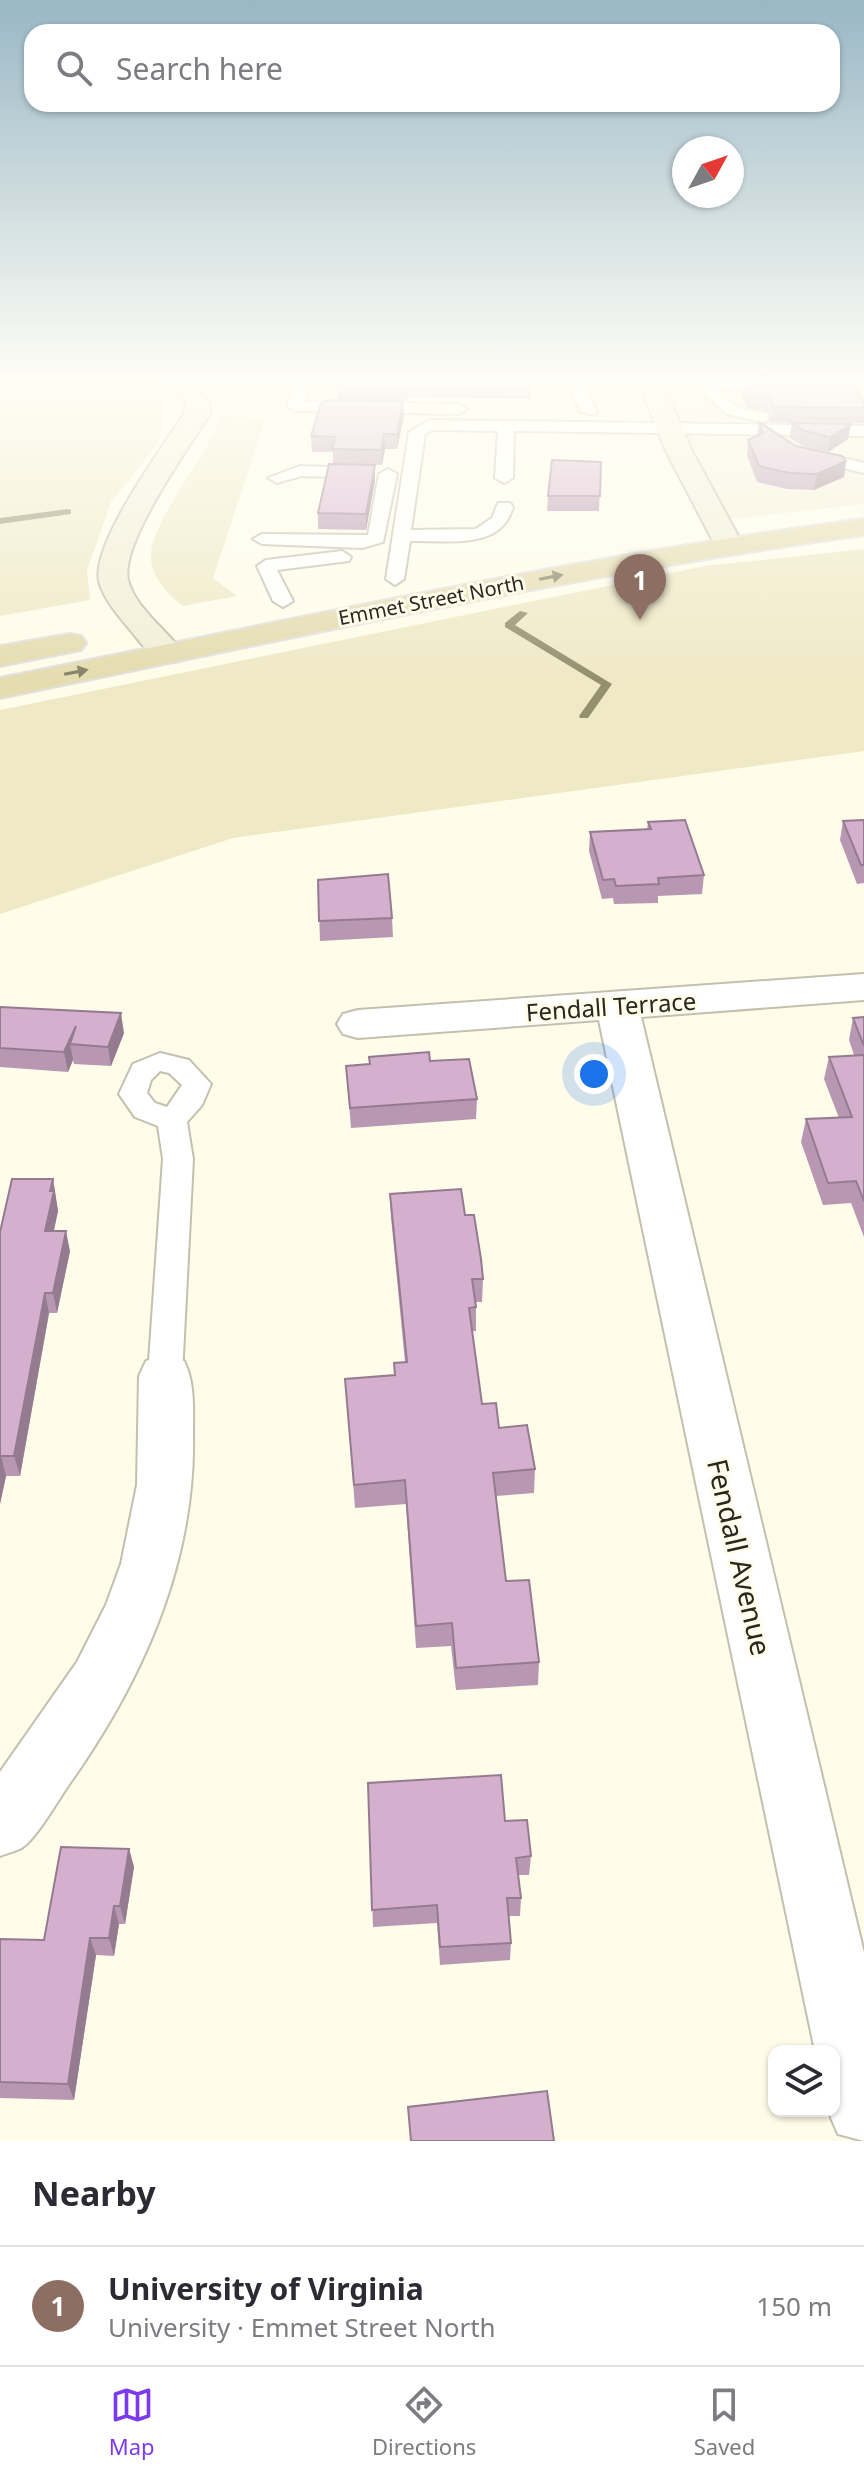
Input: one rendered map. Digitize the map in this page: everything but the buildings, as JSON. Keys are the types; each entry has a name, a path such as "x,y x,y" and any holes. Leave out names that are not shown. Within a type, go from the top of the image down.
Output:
{"main road":[{"name":"Emmet Street North","path":"0,688 589,569 723,533 864,503"},
{"name":"Emmet Street North","path":"386,573 723,533 864,527"},
{"path":"252,607 297,598"},
{"path":"0,656 175,623"}],"street":[{"path":"158,479 118,545 113,578 120,633 168,654"},
{"path":"695,479 723,533"},
{"name":"Fendall Terrace","path":"358,1024 864,987"},
{"name":"Fendall Avenue","path":"617,1005 864,2108"},
{"path":"0,1824 64,1743 114,1655 143,1586 160,1520 167,1435 165,1376"}],"lane":[{"path":"262,539 362,543 377,538 387,479"},
{"path":"297,598 263,563 334,557 386,573 401,536 411,479"},
{"path":"401,536 480,534 500,521 504,507"},
{"path":"165,1376 178,1159 172,1120"}],"shaded area":[{"path":"0,479 129,479 111,502 87,570 90,600 0,616"},
{"path":"187,479 246,479 213,578 237,596 183,606 166,590 153,570 151,555 170,506"},
{"path":"694,479 864,479 864,504 716,521"},
{"path":"864,549 864,751 233,838 0,914 0,710 705,566"}],"waterway":[{"path":"0,521 68,512"},
{"path":"523,613 509,625 607,684 584,716"}],"place":[{"name":"University of Virginia","path":"640,620"}]}
